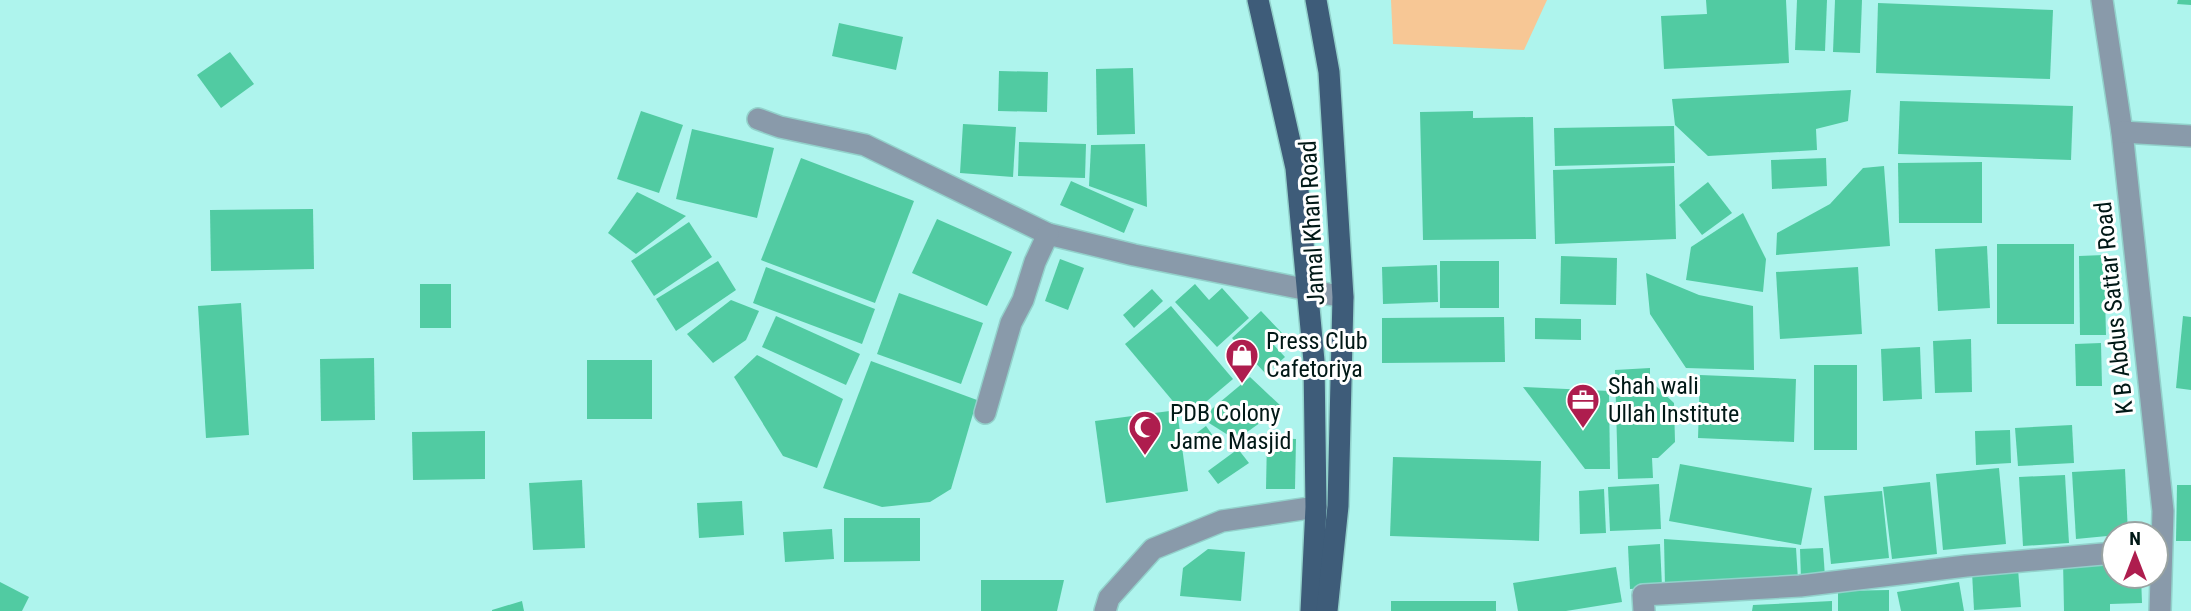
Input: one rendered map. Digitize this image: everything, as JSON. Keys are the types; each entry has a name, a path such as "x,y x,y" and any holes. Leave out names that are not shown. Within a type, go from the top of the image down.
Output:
{"main road":[{"path":"1258,0 1296,168 1308,290 1314,361 1316,507 1311,611"},
{"name":"Jamal Khan Road","path":"1316,0 1329,72 1343,297 1338,506 1327,611"}],"street":[{"name":"K B Abdus Sattar Road","path":"2102,0 2122,132 2162,520"},
{"path":"758,119 780,127 866,145 1048,234 1134,255 1343,297"},
{"path":"2122,132 2191,136"},
{"path":"985,413 1011,323 1023,300 1035,262 1048,234"},
{"path":"1105,611 1109,598 1153,549 1222,521 1316,507"},
{"path":"1644,611 1643,595 1800,586 1966,566 2100,555"},
{"name":"K B Abdus Sattar Road","path":"2160,590 2160,611"}],"shaded area":[{"path":"1391,0 1547,0 1524,50 1393,44"}],"building":[{"path":"1706,0 1786,0 1789,63 1664,69 1661,16 1707,14"},
{"path":"1797,0 1827,0 1825,51 1795,50"},
{"path":"1835,0 1862,0 1860,53 1833,52"},
{"path":"2178,0 2191,0 2191,5 2177,4"},
{"path":"1878,3 2053,10 2050,79 1876,73"},
{"path":"839,23 903,37 896,70 832,56"},
{"path":"230,52 254,84 221,108 197,75"},
{"path":"1133,68 1135,134 1097,135 1096,69"},
{"path":"999,71 1048,72 1047,112 998,111"},
{"path":"1851,90 1848,121 1816,129 1817,150 1708,156 1675,125 1672,99"},
{"path":"1900,101 2073,106 2071,160 1898,154"},
{"path":"641,111 683,125 659,193 617,179"},
{"path":"1473,111 1473,118 1533,117 1536,239 1423,240 1420,112"},
{"path":"963,124 1016,127 1013,177 960,173"},
{"path":"1674,126 1675,163 1555,166 1554,128"},
{"path":"692,129 774,148 757,218 676,199"},
{"path":"1019,142 1086,144 1085,178 1018,176"},
{"path":"1145,144 1147,207 1089,186 1091,145"},
{"path":"801,158 914,201 875,303 761,260"},
{"path":"1826,158 1827,186 1772,189 1771,160"},
{"path":"1982,162 1982,223 1899,223 1898,163"},
{"path":"1674,166 1676,239 1555,244 1553,170"},
{"path":"1884,166 1890,246 1776,255 1777,233 1830,204 1863,168"},
{"path":"1071,181 1134,209 1124,233 1060,205"},
{"path":"1708,182 1732,213 1702,235 1679,205"},
{"path":"637,192 686,216 636,254 608,233"},
{"path":"313,209 314,269 211,271 210,210"},
{"path":"1743,213 1766,259 1763,292 1686,280 1691,247"},
{"path":"937,219 1012,252 987,306 912,273"},
{"path":"689,222 712,257 654,296 631,261"},
{"path":"1997,244 2074,244 2074,324 1997,324"},
{"path":"1987,246 1990,308 1938,311 1935,249"},
{"path":"2104,255 2106,335 2080,335 2079,256"},
{"path":"1561,256 1617,258 1616,305 1560,304"},
{"path":"1060,259 1084,268 1068,310 1045,301"},
{"path":"718,261 736,290 676,331 656,299"},
{"path":"1440,261 1499,261 1499,308 1440,308"},
{"path":"1437,265 1438,302 1383,304 1382,267"},
{"path":"766,267 875,309 862,344 753,303"},
{"path":"1858,267 1862,334 1780,339 1776,272"},
{"path":"1646,273 1699,295 1753,306 1754,370 1686,368 1650,314"},
{"path":"420,284 451,284 451,328 420,328"},
{"path":"1195,284 1209,300 1222,288 1249,318 1217,347 1175,302"},
{"path":"1152,289 1163,301 1134,328 1123,315"},
{"path":"899,293 983,323 961,384 877,354"},
{"path":"731,300 759,311 746,340 713,363 687,334"},
{"path":"241,303 249,435 206,438 198,306"},
{"path":"1171,306 1233,379 1187,418 1125,344"},
{"path":"1261,311 1282,333 1272,343 1285,357 1266,374 1232,338"},
{"path":"776,316 860,354 846,385 762,347"},
{"path":"2183,316 2191,317 2191,390 2176,388"},
{"path":"1504,317 1505,362 1382,363 1382,318"},
{"path":"1535,318 1581,319 1581,340 1535,339"},
{"path":"1971,339 1972,392 1935,393 1933,341"},
{"path":"2101,343 2102,386 2076,386 2075,344"},
{"path":"1920,347 1922,399 1883,401 1881,349"},
{"path":"757,355 843,399 817,468 783,456 734,377"},
{"path":"374,358 375,420 321,421 320,359"},
{"path":"587,360 652,360 652,419 587,419"},
{"path":"871,361 977,400 951,489 930,502 882,507 823,488"},
{"path":"1814,365 1857,365 1857,450 1814,450"},
{"path":"1650,368 1650,386 1656,386 1674,403 1675,442 1658,458 1652,458 1653,478 1618,479 1615,370"},
{"path":"1700,375 1796,379 1794,442 1698,438"},
{"path":"1250,377 1282,407 1236,440 1201,418"},
{"name":"Shah wali Ullah Institute","path":"1523,387 1609,391 1610,469 1585,469"},
{"path":"1177,410 1188,491 1106,503 1095,421"},
{"path":"2072,425 2074,463 2018,466 2015,428"},
{"path":"1206,426 1216,440 1200,452 1190,438"},
{"path":"2010,430 2011,463 1976,465 1975,431"},
{"path":"485,431 485,479 413,480 412,432"},
{"path":"1267,438 1296,439 1295,489 1266,489"},
{"path":"1238,449 1249,463 1218,484 1208,471"},
{"path":"1393,457 1541,461 1539,541 1390,536"},
{"path":"1680,464 1812,488 1801,545 1669,521"},
{"path":"1999,468 2006,544 1943,550 1936,474"},
{"path":"2125,469 2127,520 2100,520 2100,537 2076,539 2072,472"},
{"path":"2065,475 2069,543 2023,546 2019,477"},
{"path":"582,480 585,548 533,550 529,483"},
{"path":"1930,482 1937,554 1892,559 1883,487"},
{"path":"1659,484 1661,529 1610,531 1608,487"},
{"path":"2177,485 2191,485 2191,541 2176,541"},
{"path":"1604,489 1606,533 1580,534 1579,491"},
{"path":"1882,491 1889,558 1831,564 1824,496"},
{"path":"742,501 744,535 699,538 697,503"},
{"path":"844,518 920,518 920,561 844,562"},
{"path":"832,529 834,559 785,562 783,532"},
{"path":"1664,539 1796,548 1798,580 1665,587"},
{"path":"1660,544 1662,587 1630,589 1628,546"},
{"path":"1823,548 1825,577 1801,579 1800,549"},
{"path":"1208,549 1245,552 1241,601 1180,596 1183,568"},
{"path":"2100,559 2100,590 2142,590 2142,603 2110,604 2110,611 2064,611 2063,560"},
{"path":"1616,567 1622,602 1566,611 1518,611 1513,583"},
{"path":"2018,569 2021,607 1974,610 1972,572"},
{"path":"981,580 1064,580 1057,611 981,611"},
{"path":"0,582 29,597 22,611 0,611"},
{"path":"1959,582 1964,611 1901,611 1897,592"},
{"path":"1889,590 1889,611 1838,611 1838,591"},
{"path":"522,601 524,611 492,611 492,610"},
{"path":"1391,601 1496,601 1496,611 1391,611"},
{"path":"1832,601 1832,611 1752,611 1753,605"}],"place":[{"name":"Press Club Cafetoriya","path":"1242,385"},
{"name":"Shah wali Ullah Institute","path":"1583,430"},
{"name":"PDB Colony Jame Masjid","path":"1145,457"}]}
